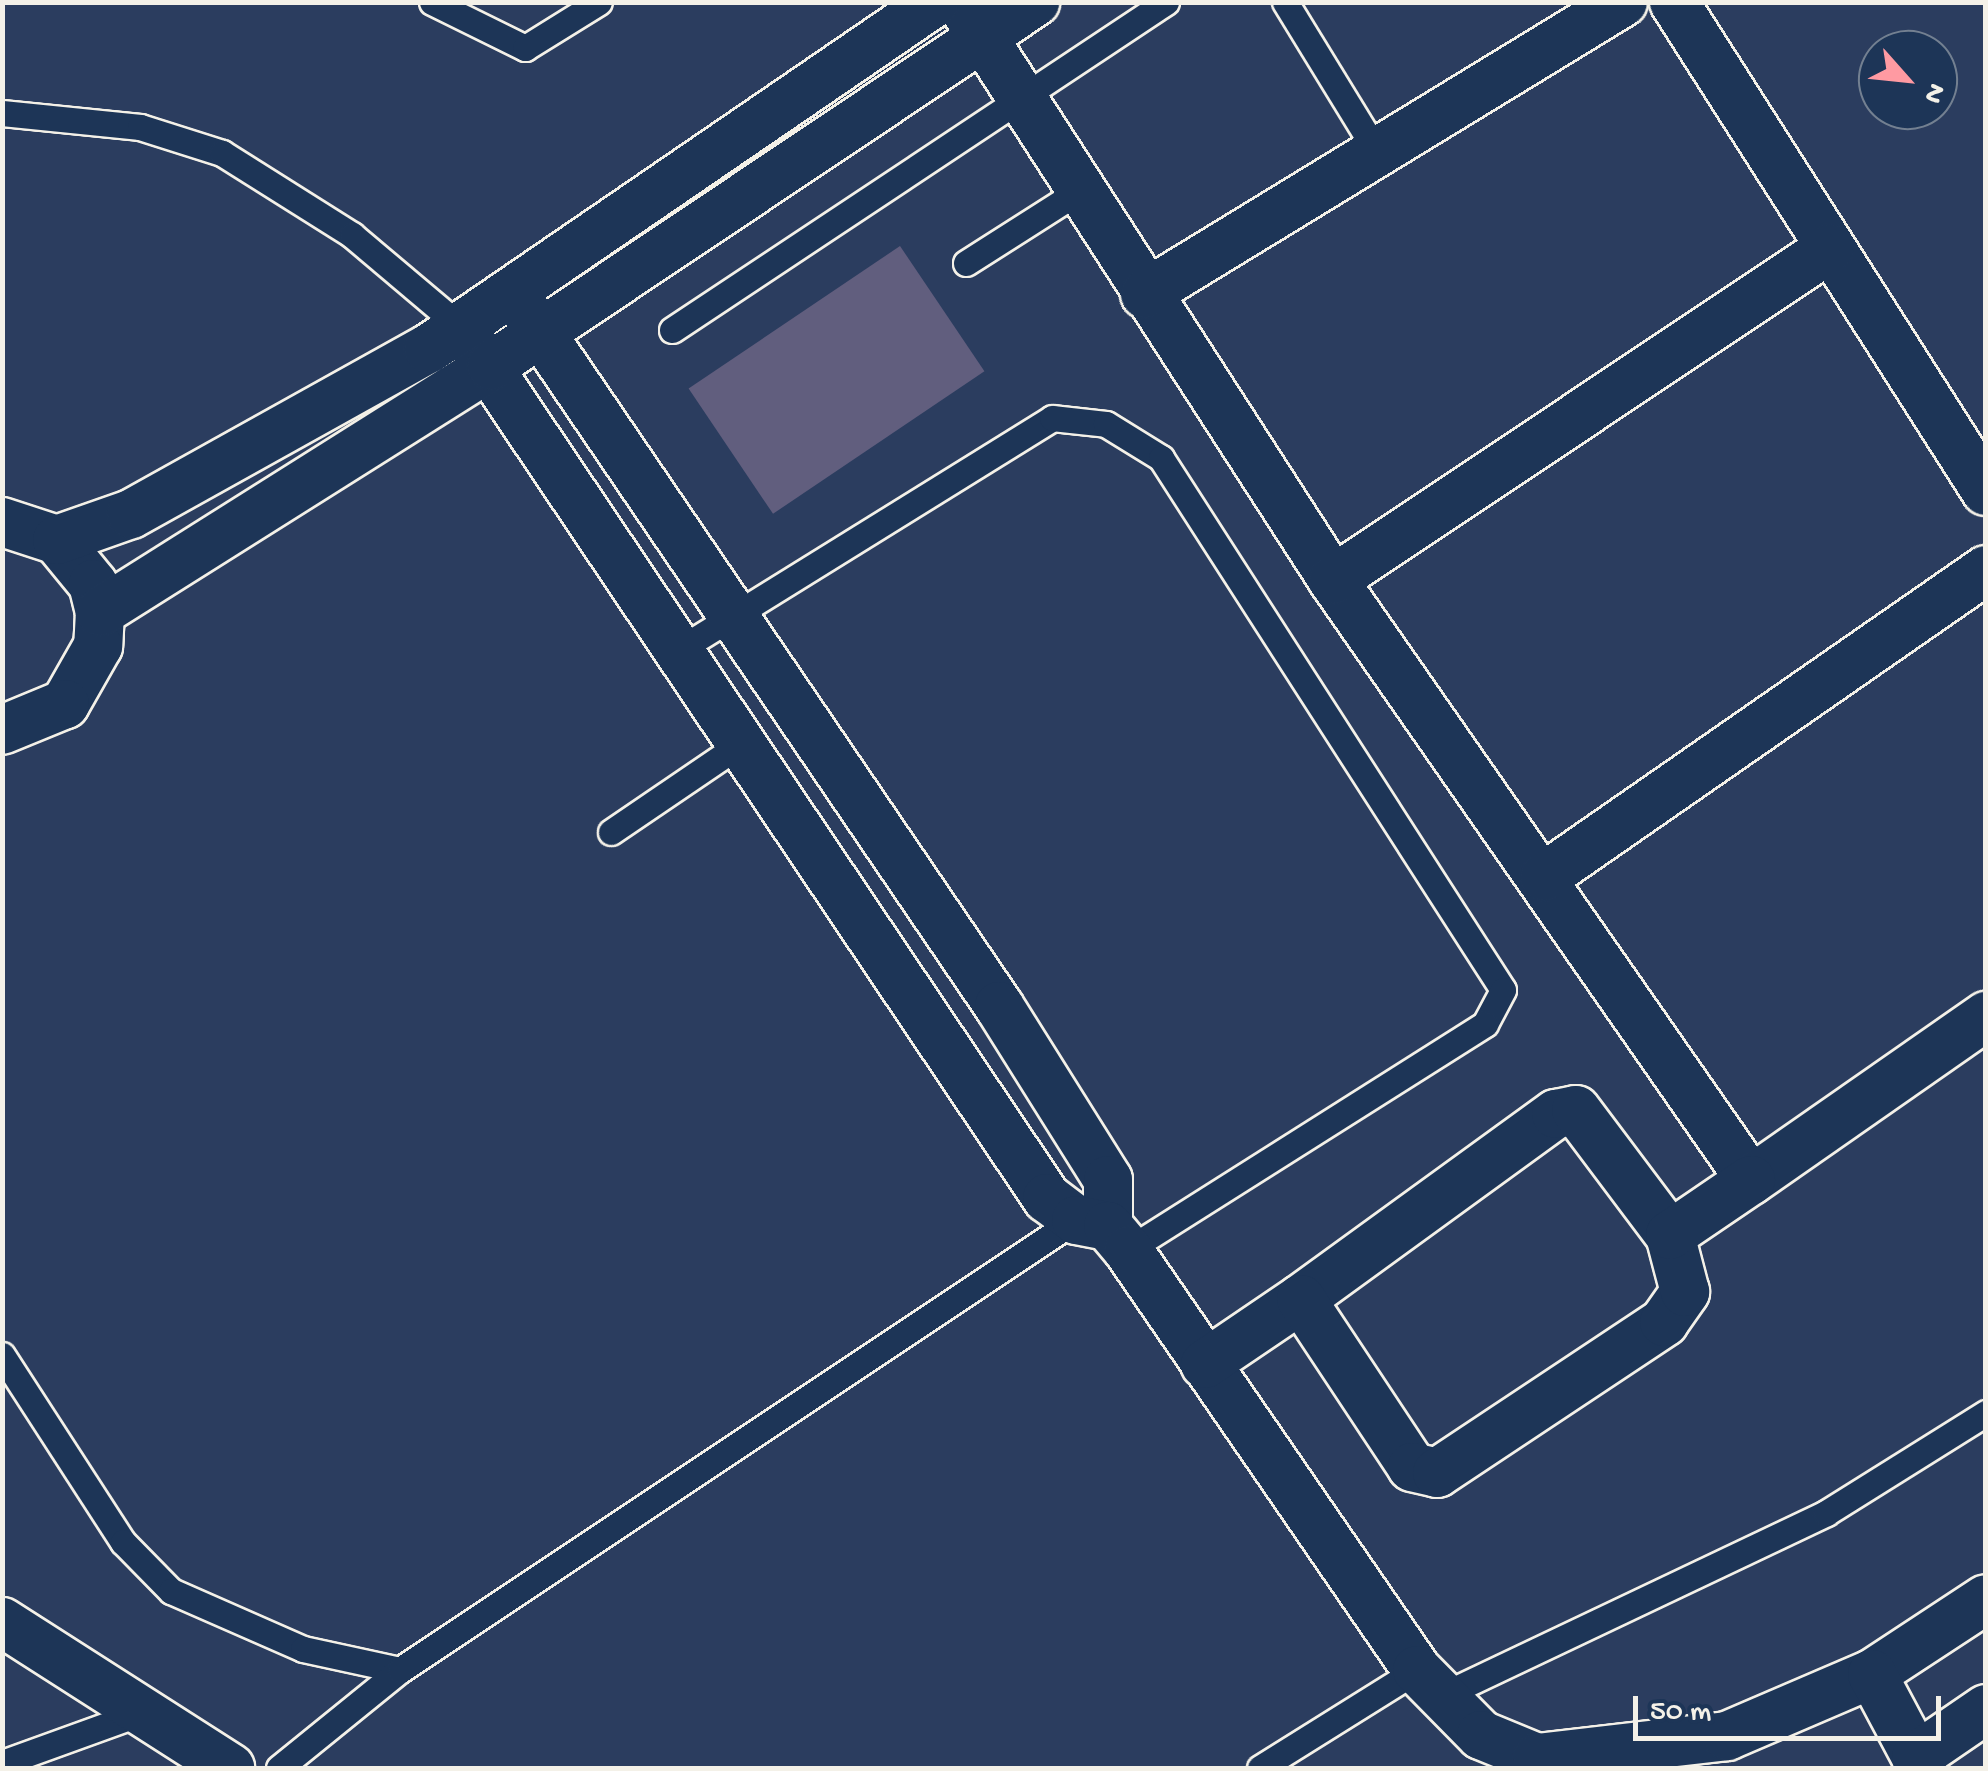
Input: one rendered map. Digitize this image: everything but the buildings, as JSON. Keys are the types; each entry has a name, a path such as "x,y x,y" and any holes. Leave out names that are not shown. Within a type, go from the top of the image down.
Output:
{"street":[{"path":"56,540 131,514 461,327 935,2"},
{"path":"100,612 491,366 972,21 1034,2"},
{"path":"1146,294 1375,149 1623,2"},
{"path":"1674,2 1986,491"},
{"path":"972,21 1333,580 1544,877 1751,1180"},
{"path":"1333,580 1830,248"},
{"path":"513,292 999,1006 1106,1222 1428,1684 1481,1734 1536,1763 1727,1736 1872,1674 1986,1599"},
{"path":"461,327 491,366 1047,1198 1106,1222"},
{"path":"2,522 56,540 93,584 100,612 98,646 66,704 2,730"},
{"path":"1544,877 1986,570"},
{"path":"1670,1235 1986,1016"},
{"path":"1205,1364 1556,1114 1576,1110 1670,1235 1685,1292 1664,1322 1437,1473 1412,1467 1301,1299"},
{"path":"2,1622 148,1710 230,1768"},
{"path":"1872,1674 1919,1762 1986,1709"}],"lane":[{"path":"432,2 525,48 599,2"},
{"path":"672,330 1023,101 1166,2"},
{"path":"1286,2 1375,149"},
{"path":"2,113 140,126 246,164 352,235 461,327"},
{"path":"966,263 1079,191"},
{"path":"279,1768 400,1670 1106,1222 1485,1024 1503,990 1493,968 1161,458 1135,437 1052,418 680,649"},
{"path":"611,832 742,742"},
{"path":"2,1355 147,1572 197,1605 302,1649 400,1670"},
{"path":"1260,1768 1428,1684 1826,1513 1986,1413"},
{"path":"2,1764 148,1710"}]}
